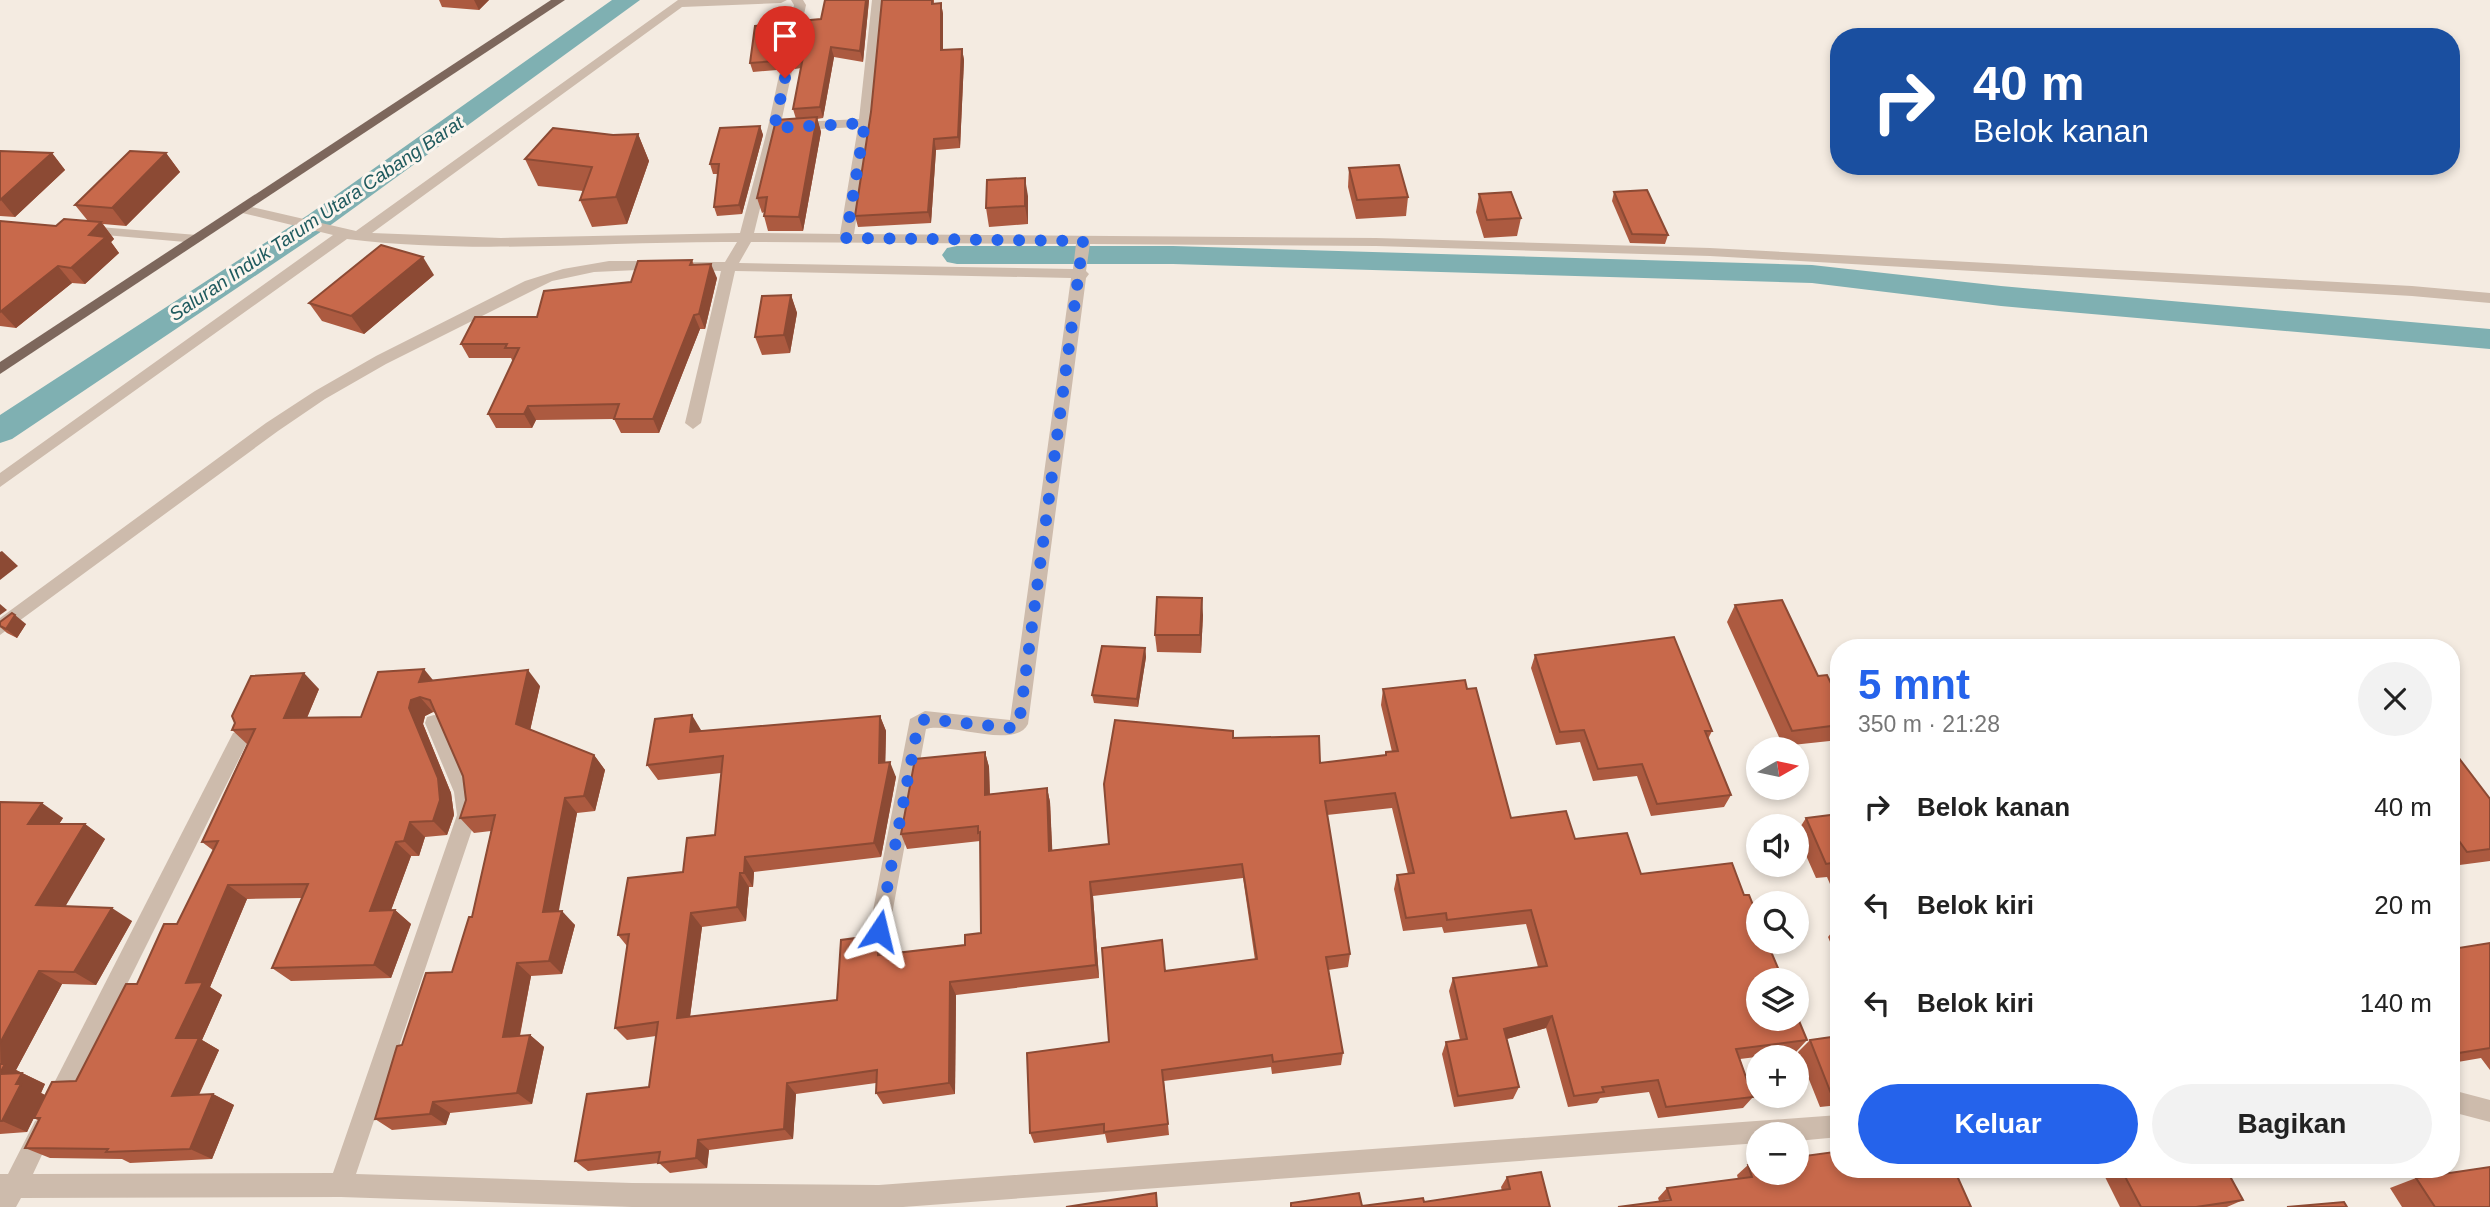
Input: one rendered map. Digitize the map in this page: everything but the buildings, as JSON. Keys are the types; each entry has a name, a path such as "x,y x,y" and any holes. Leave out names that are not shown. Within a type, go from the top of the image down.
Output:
{"main road":[{"path":"0,369 559,0"}],"street":[{"path":"0,481 682,2 781,0"},
{"path":"693,423 730,265 744,241 774,128 800,5 797,0"},
{"path":"846,238 865,123 878,0"},
{"path":"774,128 865,123"},
{"path":"243,209 351,235 500,242 846,238 1082,243 1376,242 1710,252 2398,290 2490,298"},
{"path":"66,228 197,239"},
{"path":"616,260 622,240"},
{"path":"879,931 918,725 925,719 1012,728 1019,724 1082,243"},
{"path":"0,628 272,427 320,395 381,360 530,284 575,269 616,260 1080,272"},
{"path":"341,1185 467,816 464,792 434,723"},
{"path":"240,739 6,1193 341,1185 630,1201 879,1197 931,1200 1830,1127"},
{"path":"2460,1103 2490,1111"}],"waterway":[{"name":"Saluran Induk Tarum Utara Cabang Barat","path":"0,431 318,221 628,0"},
{"path":"957,255 1173,255 1812,274 2001,296 2490,339"}],"route":[{"path":"785,78 774,128 865,123 846,238 1083,241 1019,724 1012,728 925,719 915,729 879,931"}]}
